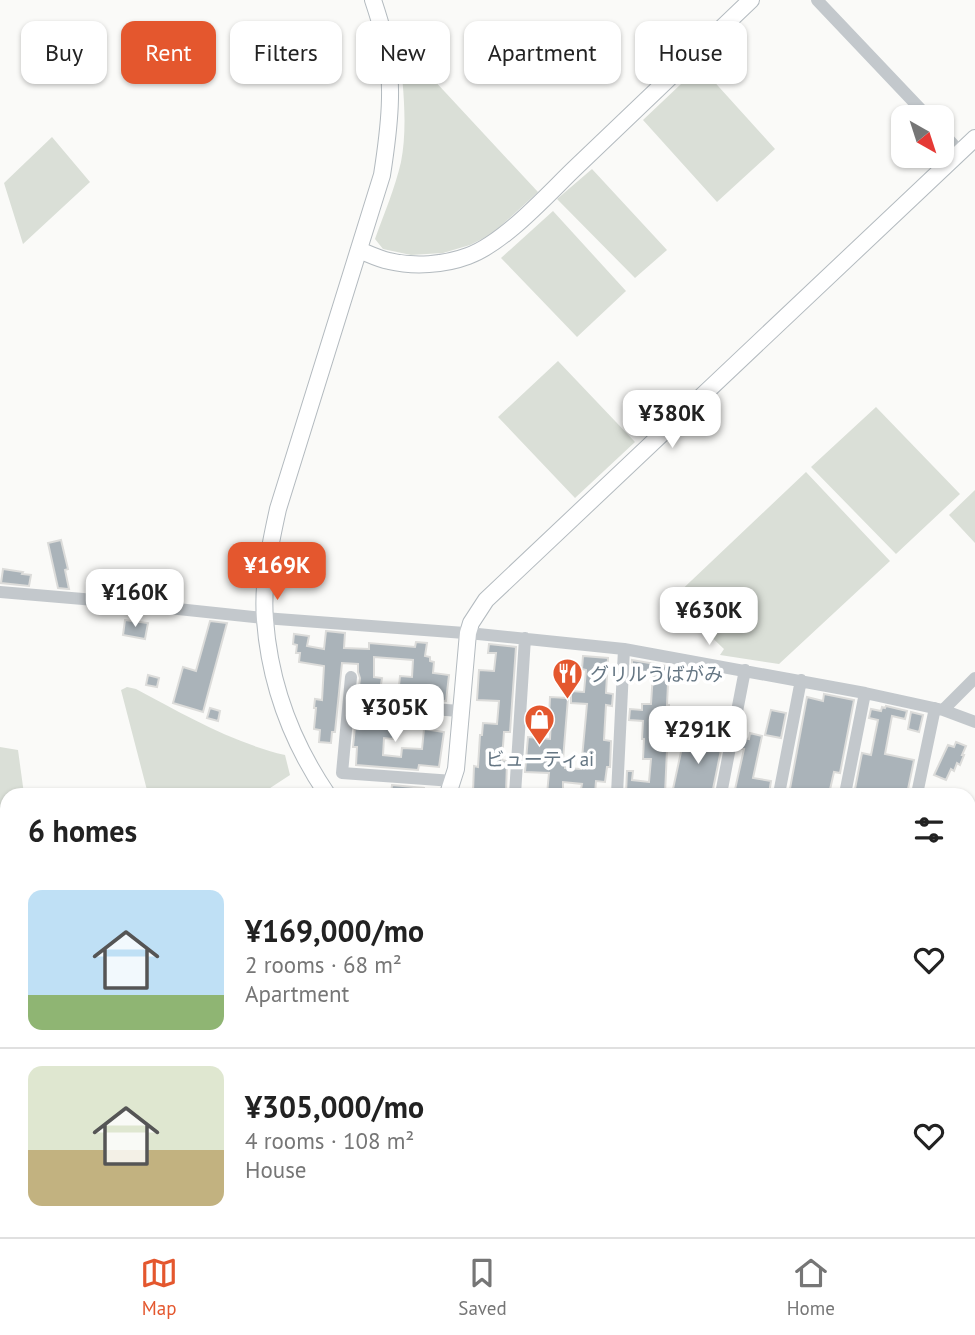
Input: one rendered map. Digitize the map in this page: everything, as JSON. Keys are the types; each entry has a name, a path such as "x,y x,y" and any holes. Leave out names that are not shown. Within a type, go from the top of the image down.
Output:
{"street":[{"path":"323,788 300,752 289,727 270,662 264,618 270,546 278,509 382,175 390,116 388,57 373,0"},
{"path":"359,250 389,261 430,264 469,256 488,247 547,195 751,0"},
{"path":"817,0 917,105"},
{"path":"351,677 342,773 451,788 456,768 468,633 477,613 498,588 975,138"},
{"path":"954,145 960,152"},
{"path":"0,592 624,649 865,693 939,709 975,722"},
{"path":"515,788 525,638"},
{"path":"617,788 624,649"},
{"path":"722,788 745,670"},
{"path":"919,788 939,709 975,678"},
{"path":"780,788 800,680"},
{"path":"846,788 865,693"},
{"path":"349,703 460,711"}],"shaded area":[{"path":"402,84 438,84 538,192 492,234 470,245 443,253 411,255 383,249 375,239 401,162 404,105"},
{"path":"681,84 716,84 775,149 717,202 643,120"},
{"path":"52,137 90,182 23,244 4,183"},
{"path":"592,169 667,250 635,278 557,199"},
{"path":"553,211 626,291 577,337 501,258"},
{"path":"558,361 635,442 575,498 498,417"},
{"path":"876,407 960,494 896,554 811,467"},
{"path":"806,472 890,561 779,664 720,655 724,649 672,599"},
{"path":"975,490 975,543 949,515"},
{"path":"127,687 136,689 227,735 285,755 290,775 270,788 146,788 121,690"},
{"path":"0,747 18,750 23,788 0,788"}],"building":[{"path":"61,540 68,569 65,570 69,589 58,588 48,543"},
{"path":"3,569 31,575 29,586 1,583"},
{"path":"125,620 148,623 145,639 123,635"},
{"path":"210,621 227,623 203,712 173,703 183,667 196,671"},
{"path":"326,631 345,633 344,648 369,649 369,643 415,647 416,642 427,643 425,656 434,662 433,673 449,675 446,701 398,696 400,676 412,677 413,660 374,657 374,677 382,678 380,691 369,690 368,696 358,695 358,664 342,663 335,732 332,732 331,743 319,742 320,730 314,729 314,708 315,699 322,700 324,666 299,662 300,653 296,653 297,645 293,644 294,634 309,636 307,646 324,649"},
{"path":"489,644 516,647 510,732 504,732 502,760 507,761 506,788 473,788 474,766 478,767 483,723 497,724 499,701 477,700 479,670 494,671 496,653 488,653"},
{"path":"583,656 608,658 606,693 613,694 612,706 606,705 604,740 611,741 610,767 607,767 605,782 596,781 595,788 581,788 582,784 563,782 563,788 548,788 549,773 525,772 528,737 550,739 550,697 568,698 563,760 565,768 581,769 587,704 571,703 571,691 584,692 586,670 582,669"},
{"path":"632,660 667,666 669,705 665,788 626,788 627,771 633,771 632,780 649,782 651,759 643,759 643,721 629,720 630,709 642,710 642,704 651,704 653,673 632,670"},
{"path":"148,675 159,678 157,687 146,685"},
{"path":"824,694 854,700 840,773 834,772 830,788 790,788 807,697 823,701"},
{"path":"886,706 907,711 905,719 892,716 885,754 914,760 908,788 855,788 862,753 871,755 878,720 869,718 871,709 881,711 882,707"},
{"path":"210,708 220,711 218,721 207,718"},
{"path":"771,710 786,713 781,738 765,735"},
{"path":"911,712 923,715 919,732 908,729"},
{"path":"385,714 428,718 428,724 394,724 393,739 384,738 383,755 401,757 402,748 422,749 424,729 444,732 439,767 419,765 418,770 356,765 357,747 353,747 359,717 385,719"},
{"path":"750,733 762,736 753,778 771,781 770,788 735,788 744,749 740,749 743,738 749,739"},
{"path":"709,734 722,745 713,788 673,788 684,738 700,742"},
{"path":"956,742 966,746 960,765 957,763 954,771 951,769 946,780 934,775 948,745 954,747"},
{"path":"392,785 424,788 392,788"}],"place":[{"name":"グリルうばがみ","path":"567,701"},
{"name":"ビューティai","path":"540,747"}]}
